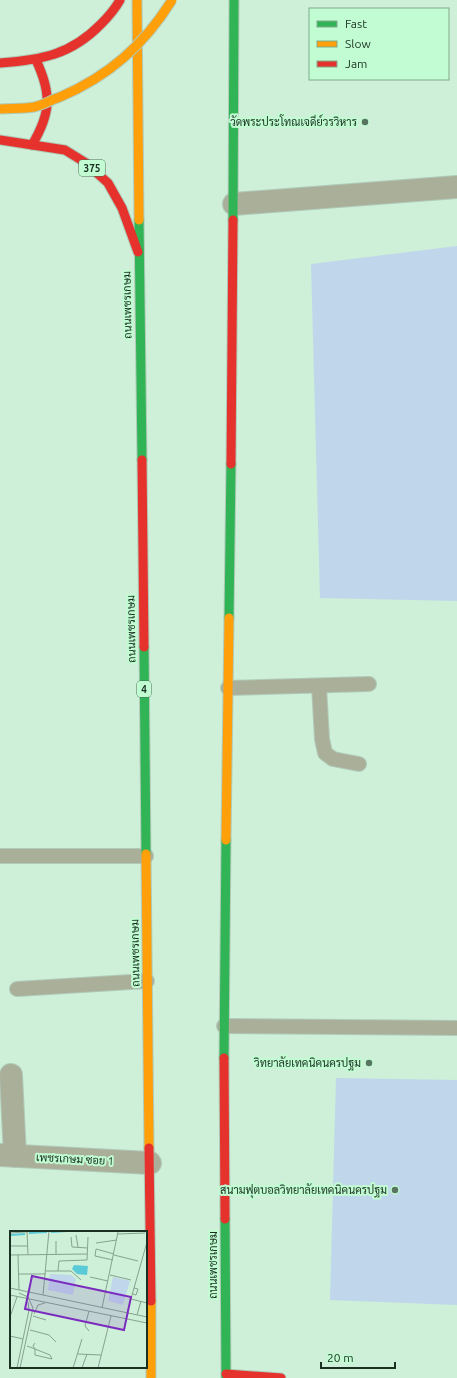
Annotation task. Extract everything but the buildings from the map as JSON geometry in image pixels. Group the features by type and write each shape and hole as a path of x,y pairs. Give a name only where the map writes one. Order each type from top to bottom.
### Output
{"main road":[{"path":"0,63 36,60 68,51 94,33 120,0"},
{"name":"ถนนเพชรเกษม","path":"137,0 138,253 150,1162 151,1378"},
{"path":"0,109 35,107 69,94 111,69 140,44 163,16 172,0"},
{"name":"ถนนเพชรเกษม","path":"226,1376 224,1026 234,204 234,0"},
{"path":"32,144 43,125 46,108 46,85 42,71 36,60"},
{"name":"375","path":"0,140 65,150 86,163 108,183 122,208 138,253"},
{"path":"226,1376 281,1378"}],"street":[{"path":"234,204 457,187"},
{"path":"7,1156 11,1075"},
{"name":"เพชรเกษม ซอย 1","path":"7,1156 150,1162"}],"lane":[{"path":"228,688 369,684"},
{"path":"319,686 322,739 325,752 333,759 359,764"},
{"path":"0,856 146,856"},
{"path":"17,989 147,981"},
{"path":"224,1026 457,1028"}],"shaded area":[{"path":"457,246 457,601 320,598 311,264"},
{"name":"สนามฟุตบอลวิทยาลัยเทคนิคนครปฐม","path":"336,1078 457,1080 457,1305 330,1300"}],"traffic: fast":[{"path":"233,220 234,0"},
{"path":"139,220 142,460"},
{"path":"229,618 231,464"},
{"path":"144,647 146,854"},
{"path":"224,1058 226,840"},
{"path":"225,1219 226,1378"}],"traffic: slow":[{"path":"137,0 139,220"},
{"path":"0,109 37,106 78,89 110,69 124,58 150,31 172,0"},
{"path":"226,840 229,618"},
{"path":"146,854 149,1148"},
{"path":"151,1301 151,1378"}],"traffic: jam":[{"path":"0,63 42,58 67,49 78,43 101,24 109,16 120,0"},
{"path":"32,145 43,123 47,103 45,83 36,60"},
{"path":"0,140 65,150 86,163 108,183 122,208 138,252"},
{"path":"231,464 233,220"},
{"path":"142,460 144,647"},
{"path":"224,1058 225,1219"},
{"path":"149,1148 151,1301"},
{"path":"226,1374 281,1378"}],"place":[{"name":"วัดพระประโทณเจดีย์วรวิหาร","path":"365,122"},
{"name":"วิทยาลัยเทคนิคนครปฐม","path":"369,1063"},
{"name":"สนามฟุตบอลวิทยาลัยเทคนิคนครปฐม","path":"395,1190"}]}
